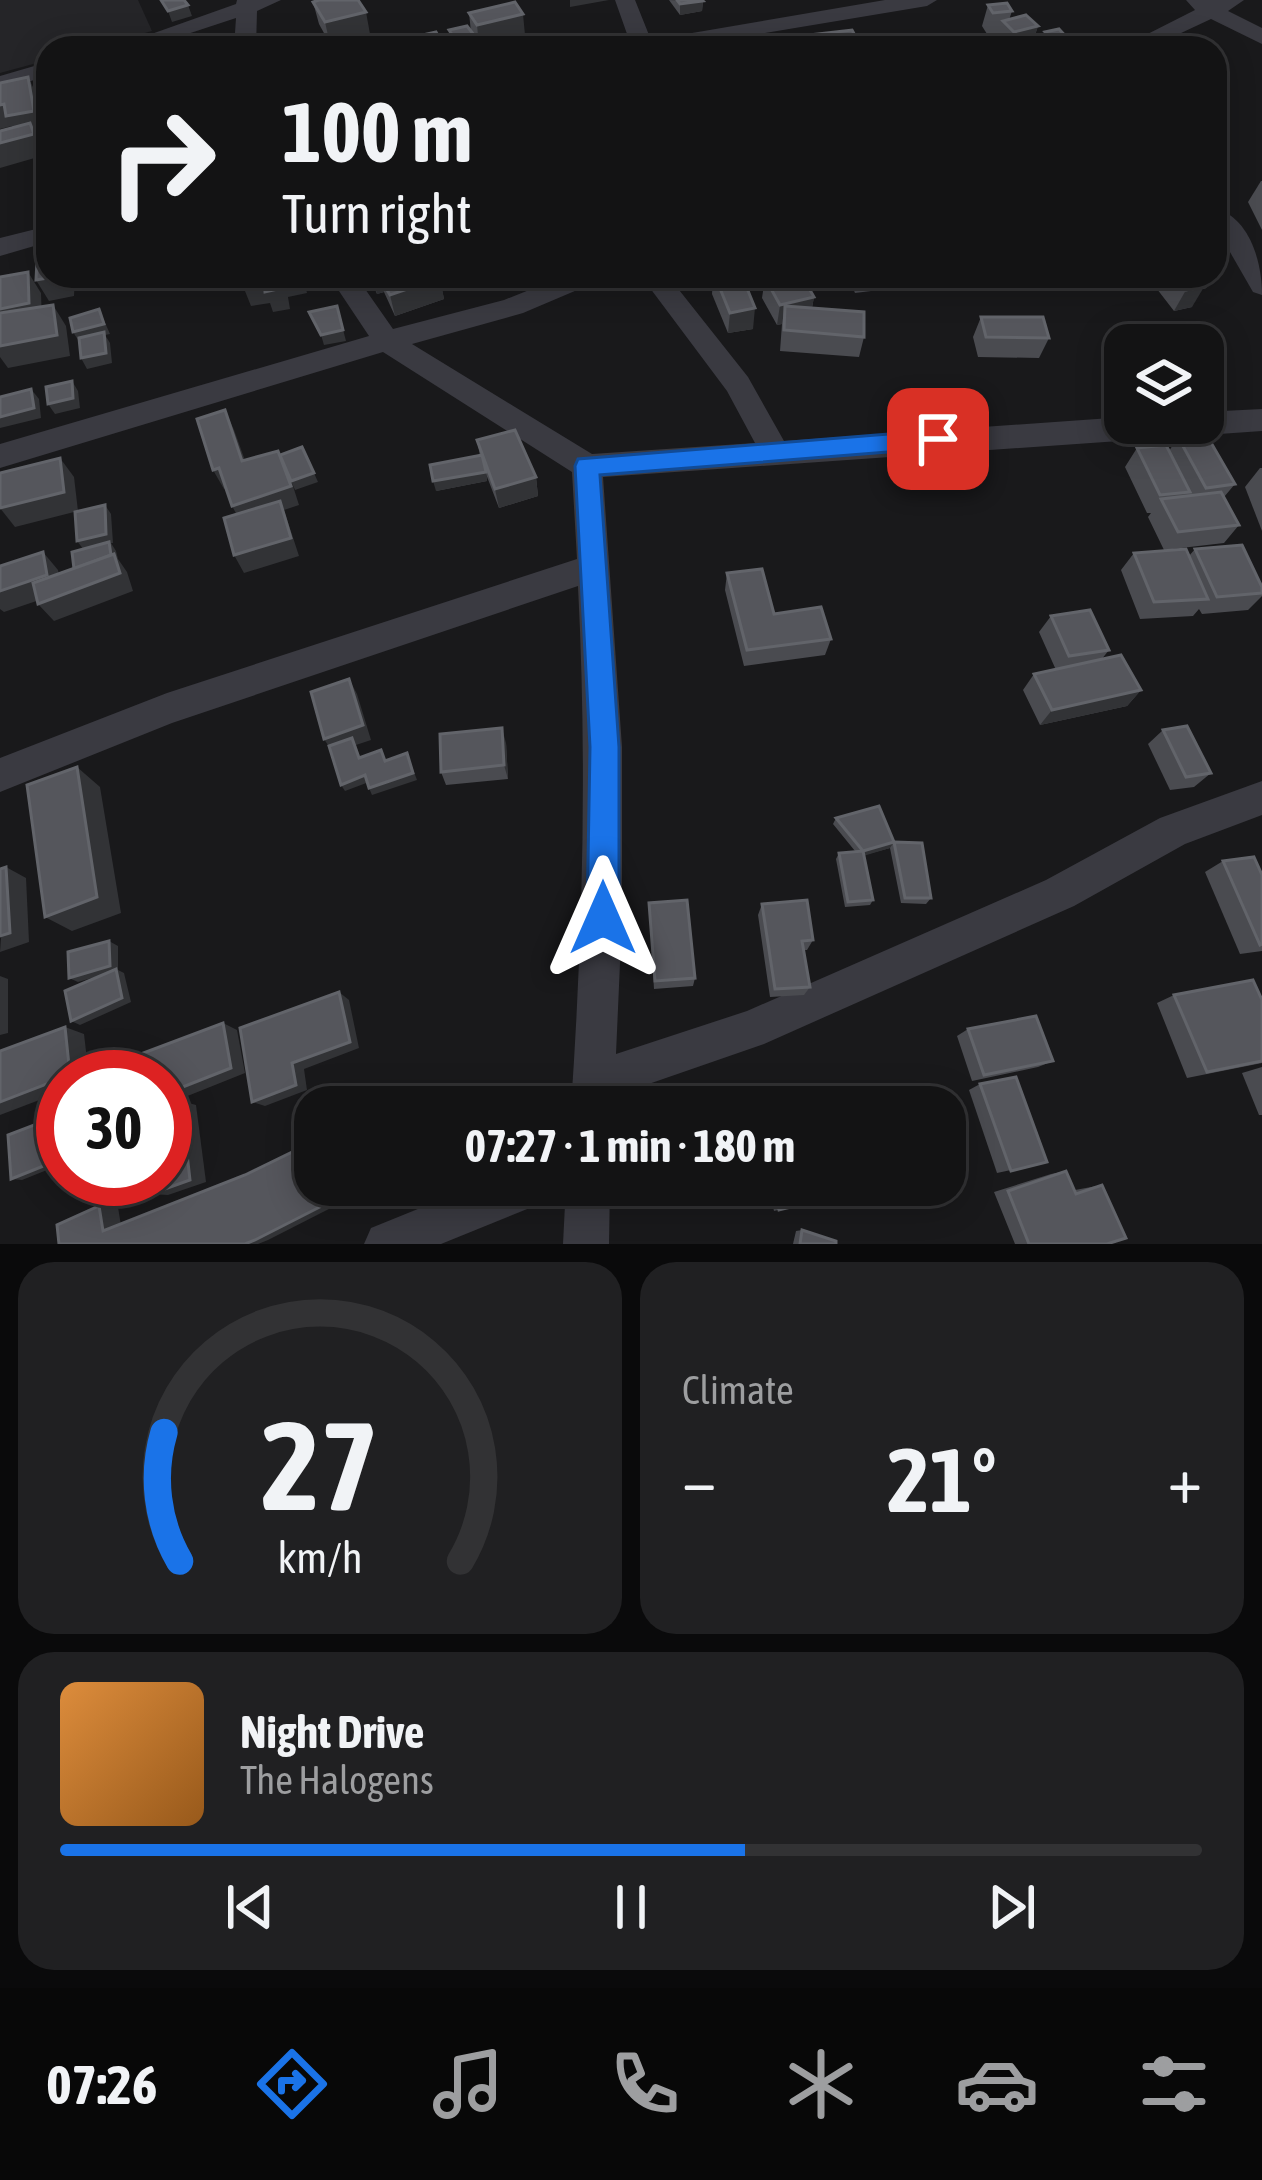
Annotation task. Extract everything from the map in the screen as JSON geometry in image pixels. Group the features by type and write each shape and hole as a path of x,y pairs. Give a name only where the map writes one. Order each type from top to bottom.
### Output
{"street":[{"path":"625,0 639,36"},
{"path":"699,36 927,0"},
{"path":"1150,36 1199,4 1234,0"},
{"path":"157,36 255,2"},
{"path":"248,36 255,2"},
{"path":"1199,4 1262,38"},
{"path":"0,82 36,72"},
{"path":"1227,225 1262,286"},
{"path":"0,247 36,237"},
{"path":"350,288 387,341 587,466 1104,430"},
{"path":"0,456 387,341 477,320 563,288"},
{"path":"663,288 737,384 776,452"},
{"path":"1224,422 1262,420"},
{"path":"587,466 604,747 603,918 594,1086"},
{"path":"0,776 166,709 594,567"},
{"path":"615,1086 1060,893 1173,831 1262,798"},
{"path":"386,1244 479,1206"},
{"path":"586,1244 587,1206"}],"shaded area":[{"path":"0,0 138,0 152,31 134,36 36,36 36,63 0,73"}],"building":[{"path":"161,0 184,0 188,5 168,11"},
{"path":"358,0 366,12 325,22 313,2"},
{"path":"515,2 523,14 477,25 469,13"},
{"path":"1007,3 1012,11 993,13 988,5"},
{"path":"1026,15 1038,26 1014,32 1003,21"},
{"path":"467,26 475,36 453,36 449,30"},
{"path":"1059,29 1066,36 1049,36 1045,32"},
{"path":"852,30 855,36 810,36"},
{"path":"28,77 34,111 6,116 4,104 0,105 0,83"},
{"path":"30,123 34,134 0,143 0,131"},
{"path":"28,272 29,303 0,309 0,277"},
{"path":"720,288 747,288 755,308 730,313"},
{"path":"771,288 809,288 814,297 780,305"},
{"path":"53,305 57,335 0,346 0,313"},
{"path":"337,306 343,330 321,335 309,312"},
{"path":"785,306 864,312 864,337 784,330"},
{"path":"99,309 104,324 73,332 70,318"},
{"path":"981,317 1043,317 1049,338 986,337"},
{"path":"104,332 106,353 81,358 79,338"},
{"path":"72,381 73,398 48,404 46,387"},
{"path":"31,389 34,408 0,417 0,397"},
{"path":"225,410 242,461 278,451 291,486 232,506 219,468 213,470 197,419"},
{"path":"515,430 536,477 495,489 477,440"},
{"path":"1182,444 1212,444 1235,484 1206,488"},
{"path":"1166,445 1190,492 1160,495 1137,448"},
{"path":"302,447 314,473 291,481 280,455"},
{"path":"482,455 486,472 433,481 430,465"},
{"path":"60,458 64,492 0,508 0,473"},
{"path":"1221,492 1239,525 1178,532 1161,499"},
{"path":"280,501 291,538 234,555 224,518"},
{"path":"105,505 106,534 77,541 75,512"},
{"path":"109,542 111,555 74,569 72,552"},
{"path":"1242,545 1262,593 1217,597 1195,549"},
{"path":"1186,549 1208,599 1154,602 1134,553"},
{"path":"43,552 47,575 0,591 0,566"},
{"path":"114,554 120,573 38,604 33,583"},
{"path":"762,569 774,614 821,607 831,639 747,650 727,573"},
{"path":"1090,610 1109,650 1069,656 1051,616"},
{"path":"1121,655 1141,690 1052,710 1034,674"},
{"path":"349,679 363,725 324,739 311,692"},
{"path":"1187,726 1211,773 1186,777 1163,730"},
{"path":"502,728 504,765 441,772 440,734"},
{"path":"352,738 359,758 381,750 385,761 407,753 413,773 369,788 365,775 341,785 329,746"},
{"path":"77,767 97,897 45,917 27,785"},
{"path":"879,806 894,842 863,851 836,818"},
{"path":"894,842 922,843 931,898 905,898"},
{"path":"863,851 873,900 848,902 839,853"},
{"path":"1254,857 1262,875 1260,945 1223,861"},
{"path":"6,867 10,933 0,936 0,869"},
{"path":"687,900 695,978 655,981 649,903"},
{"path":"807,900 813,940 802,941 810,987 775,989 762,904"},
{"path":"109,941 110,966 69,978 68,952"},
{"path":"116,969 122,998 71,1021 65,991"},
{"path":"1253,980 1262,1000 1262,1061 1207,1072 1174,995"},
{"path":"339,992 350,1042 292,1063 296,1085 252,1102 240,1028"},
{"path":"1036,1016 1053,1061 984,1075 968,1029"},
{"path":"223,1023 231,1068 192,1083 192,1050 151,1050"},
{"path":"65,1027 67,1050 36,1050 36,1088 0,1102 0,1051"},
{"path":"1016,1077 1047,1162 1011,1171 980,1084"},
{"path":"36,1124 36,1169 11,1179 8,1135"},
{"path":"294,1151 294,1206 322,1206 245,1244 59,1244 57,1225 99,1206 103,1231 166,1206 192,1206 192,1196"},
{"path":"1066,1171 1076,1194 1102,1185 1126,1238 1107,1244 1029,1244 1008,1191"},
{"path":"802,1230 836,1241 836,1244 800,1244"}],"route":[{"path":"603,918 604,747 587,466 938,439"}]}
